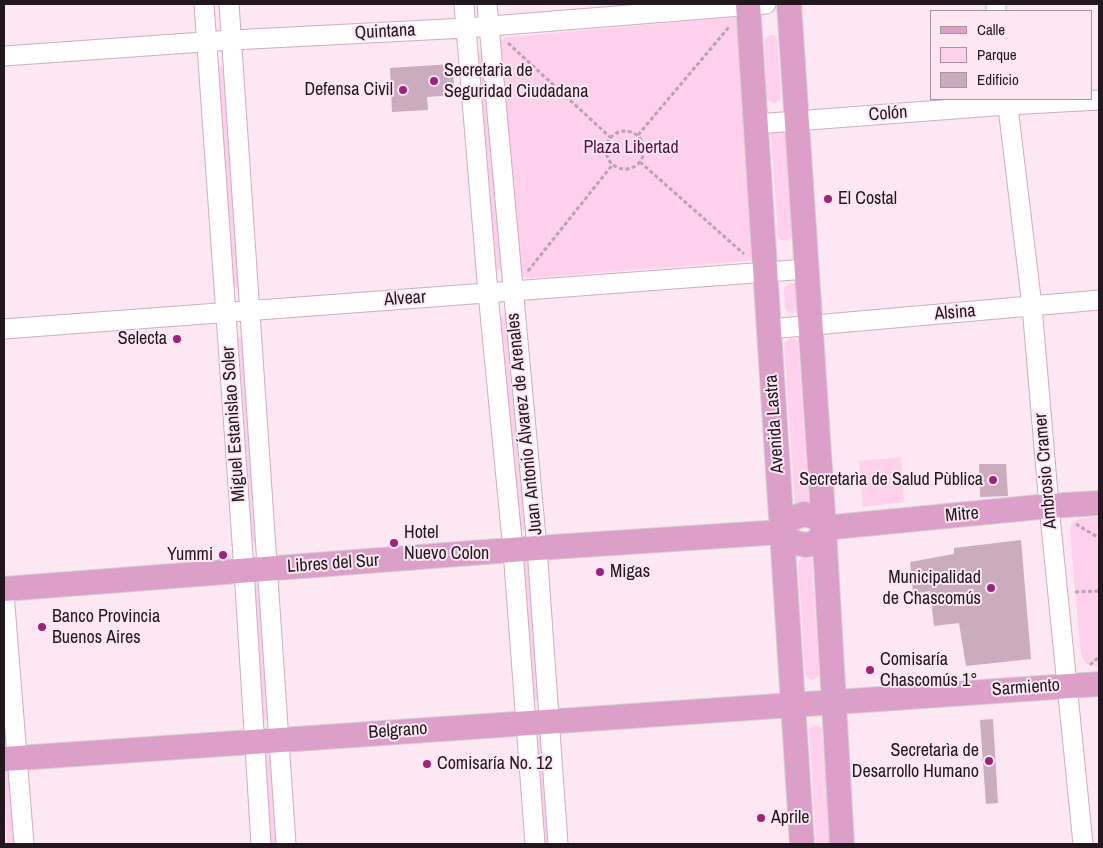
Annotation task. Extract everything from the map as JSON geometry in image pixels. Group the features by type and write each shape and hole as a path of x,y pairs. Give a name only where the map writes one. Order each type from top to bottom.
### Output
{"main road":[{"name":"Avenida Lastra","path":"754,4 756,124 802,844"},
{"path":"788,4 824,528 842,844"},
{"name":"Mitre","path":"824,528 1049,506 1099,503"},
{"path":"782,532 788,520 804,514 818,518 824,528"},
{"name":"Libres del Sur","path":"4,589 537,548 782,532"},
{"name":"Sarmiento","path":"793,704 1099,684"},
{"name":"Belgrano","path":"10,759 793,704"}],"street":[{"name":"Miguel Estanislao Soler","path":"204,4 244,570 261,844"},
{"name":"Miguel Estanislao Soler","path":"229,4 286,844"},
{"name":"Juan Antonio Álvarez de Arenales","path":"464,4 488,293 513,550 535,844"},
{"name":"Juan Antonio Álvarez de Arenales","path":"487,4 537,548 558,844"},
{"name":"Quintana","path":"4,56 232,40 466,28 754,4"},
{"name":"Colón","path":"756,124 1007,102 1099,100"},
{"name":"Ambrosio Cramer","path":"1007,102 1032,306 1049,506 1083,844"},
{"name":"Alvear","path":"4,329 806,269"},
{"name":"Alsina","path":"769,329 1099,300"},
{"path":"4,593 10,759 24,844"}],"path":[{"path":"638,135 754,4"},
{"path":"489,25 611,138"},
{"path":"627,131 638,135 642,140 644,151 640,162 630,168 618,168 613,164 609,160 606,149 611,138 615,134 627,131"},
{"path":"640,162 765,272"},
{"path":"512,291 613,164"},
{"path":"1058,592 1099,591"}],"green space":[{"name":"Plaza Libertad","path":"740,18 755,258 747,261 532,278 525,277 519,273 498,49 500,42 504,38 510,37"},
{"path":"770,35 775,35 777,38 781,97 775,103 770,102 767,98 764,40"},
{"path":"483,54 504,268 499,270 495,269 476,55"},
{"path":"221,66 226,69 239,287 237,288 233,286 217,67"},
{"path":"774,131 785,133 792,235 786,241 781,240 778,236 771,135"},
{"path":"789,283 795,284 798,287 798,310 793,313 785,308 784,289"},
{"path":"504,314 508,318 526,530 524,531 520,529 499,319"},
{"path":"239,337 243,337 257,541 254,542 250,540 236,341"},
{"path":"790,338 798,341 809,504 795,505 784,343"},
{"path":"901,457 904,502 863,507 859,461"},
{"path":"1099,517 1099,666 1095,667 1086,663 1081,655 1070,531 1072,523 1080,518"},
{"path":"804,556 812,559 819,674 813,680 805,675 798,562"},
{"path":"529,563 540,698 536,700 533,700 523,564"},
{"path":"257,584 261,588 269,718 264,721 262,720 253,586"},
{"path":"814,725 822,728 830,844 816,844 809,730"},
{"path":"541,737 551,844 541,844 535,738"},
{"path":"268,755 273,759 278,844 268,844 264,756"},
{"path":"10,772 18,844 7,844 4,773"}],"building":[{"path":"452,64 455,95 427,97 428,110 392,112 390,68"},
{"name":"Secretarìa de Salud Pùblica","path":"979,464 1006,464 1008,496 980,497"},
{"name":"Municipalidad de Chascomús","path":"1021,540 1031,659 966,666 959,623 934,626 930,591 913,594 910,562 954,554 954,548"},
{"name":"Secretarìa de Desarrollo Humano","path":"993,719 998,803 986,804 980,720"}],"place":[{"name":"Secretarìa de Seguridad Ciudadana","path":"434,81"},
{"name":"Defensa Civil","path":"403,90"},
{"name":"El Costal","path":"828,199"},
{"name":"Selecta","path":"177,339"},
{"name":"Secretarìa de Salud Pùblica","path":"993,480"},
{"name":"Hotel Nuevo Colon","path":"394,543"},
{"name":"Yummi","path":"223,555"},
{"name":"Migas","path":"600,572"},
{"name":"Municipalidad de Chascomús","path":"991,588"},
{"name":"Banco Provincia Buenos Aires","path":"42,627"},
{"name":"Comisaría Chascomús 1°","path":"870,670"},
{"name":"Secretarìa de Desarrollo Humano","path":"989,761"},
{"name":"Comisaría No. 12","path":"427,764"},
{"name":"Aprile","path":"761,818"}]}
